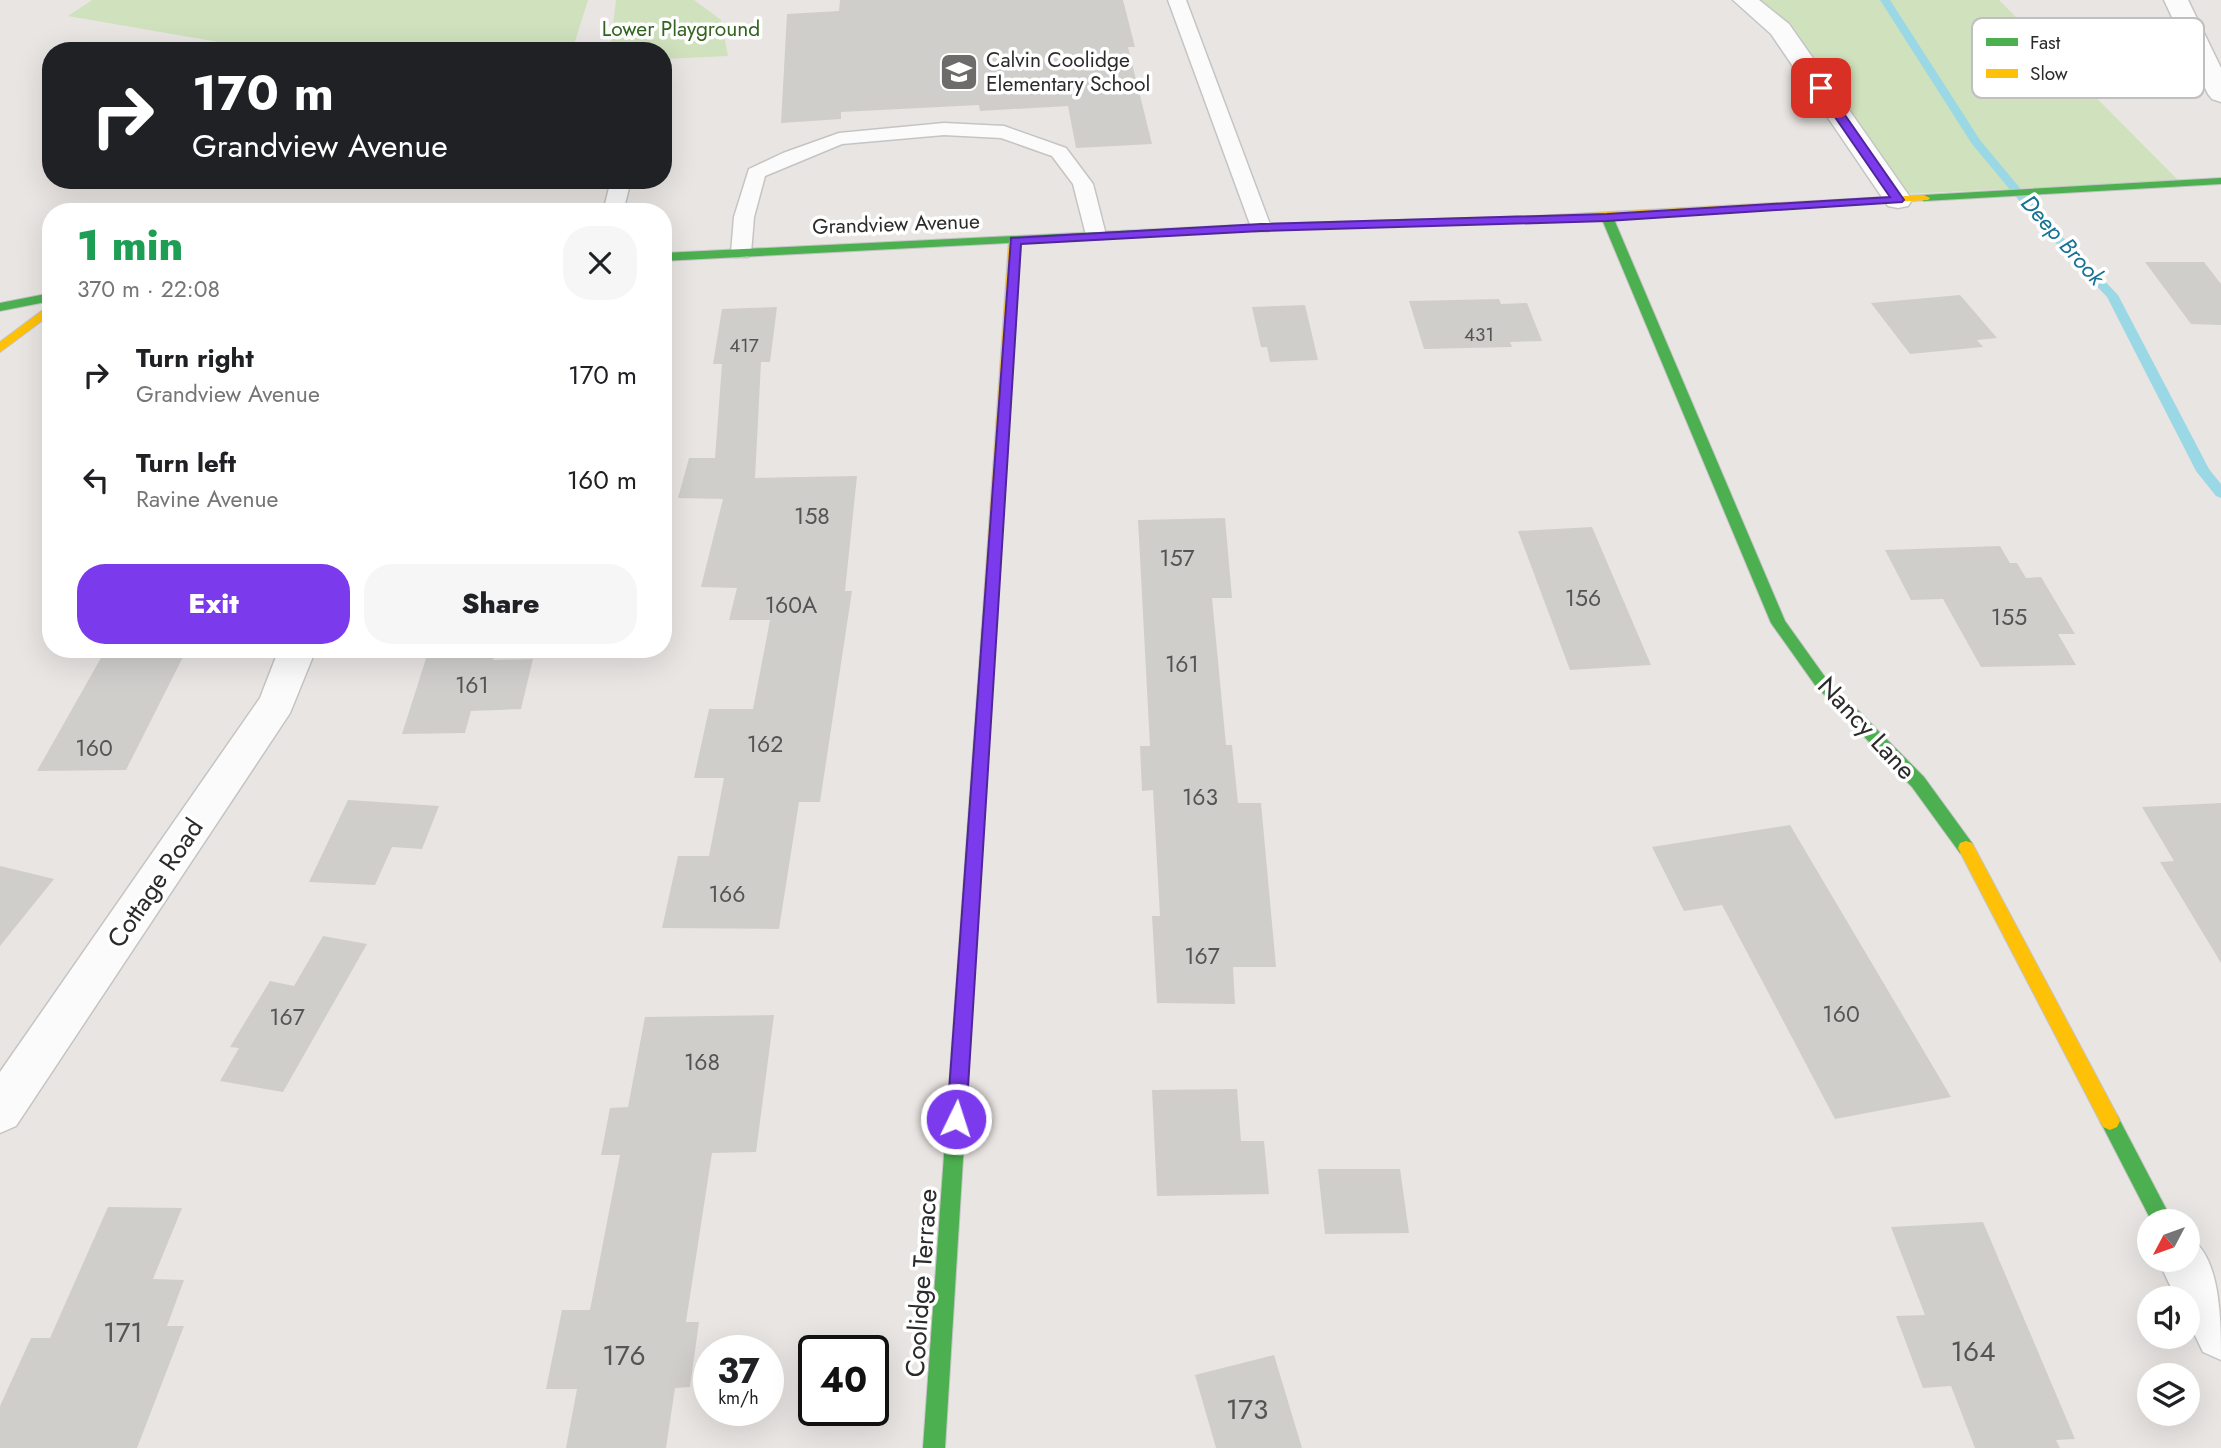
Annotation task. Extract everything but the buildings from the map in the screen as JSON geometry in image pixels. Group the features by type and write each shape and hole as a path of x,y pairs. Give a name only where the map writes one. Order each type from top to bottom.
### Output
{"street":[{"path":"1745,0 1780,29 1898,200"},
{"path":"2176,0 2185,18"},
{"path":"2204,58 2221,93"},
{"name":"Grandview Avenue","path":"672,257 1261,227 1607,217 2221,181"},
{"name":"Nancy Lane","path":"1607,217 1778,623 1820,681 1918,782 1967,849 2155,1209"},
{"name":"Coolidge Terrace","path":"934,1448 1015,241"},
{"path":"0,307 42,299"},
{"path":"0,348 42,315"},
{"name":"Cottage Road","path":"0,1111 276,704 294,658"},
{"path":"2189,1272 2221,1334"}],"lane":[{"path":"1177,0 1261,227"},
{"path":"741,253 744,217 756,173 839,139 944,128 1004,132 1059,152 1083,184 1096,235"}],"green space":[{"path":"92,0 588,0 575,42 219,42 68,16"},
{"name":"Lower Playground","path":"616,0 694,0 721,20 728,56 672,59 672,42 611,42"},
{"path":"1747,0 1999,0 2017,18 1972,18 1972,98 2096,98 2179,181 1904,194"}],"waterway":[{"name":"Deep Brook","path":"1885,0 1976,142 2045,225 2112,295 2203,471 2221,493"}],"traffic: fast":[{"path":"1924,198 2221,181"},
{"path":"1607,217 1778,623 1820,681 1918,782 1966,848"},
{"path":"672,257 1261,227 1536,219"},
{"path":"0,307 42,299"},
{"path":"934,1448 990,612"},
{"path":"2110,1121 2156,1209"}],"traffic: slow":[{"path":"1536,219 1924,198"},
{"path":"990,612 1015,241"},
{"path":"0,348 42,315"},
{"path":"1966,848 2110,1121"}],"place":[{"name":"Calvin Coolidge Elementary School","path":"959,72"}],"route":[{"path":"956,1119 1015,241 1261,227 1607,217 1898,200 1821,88"}]}
